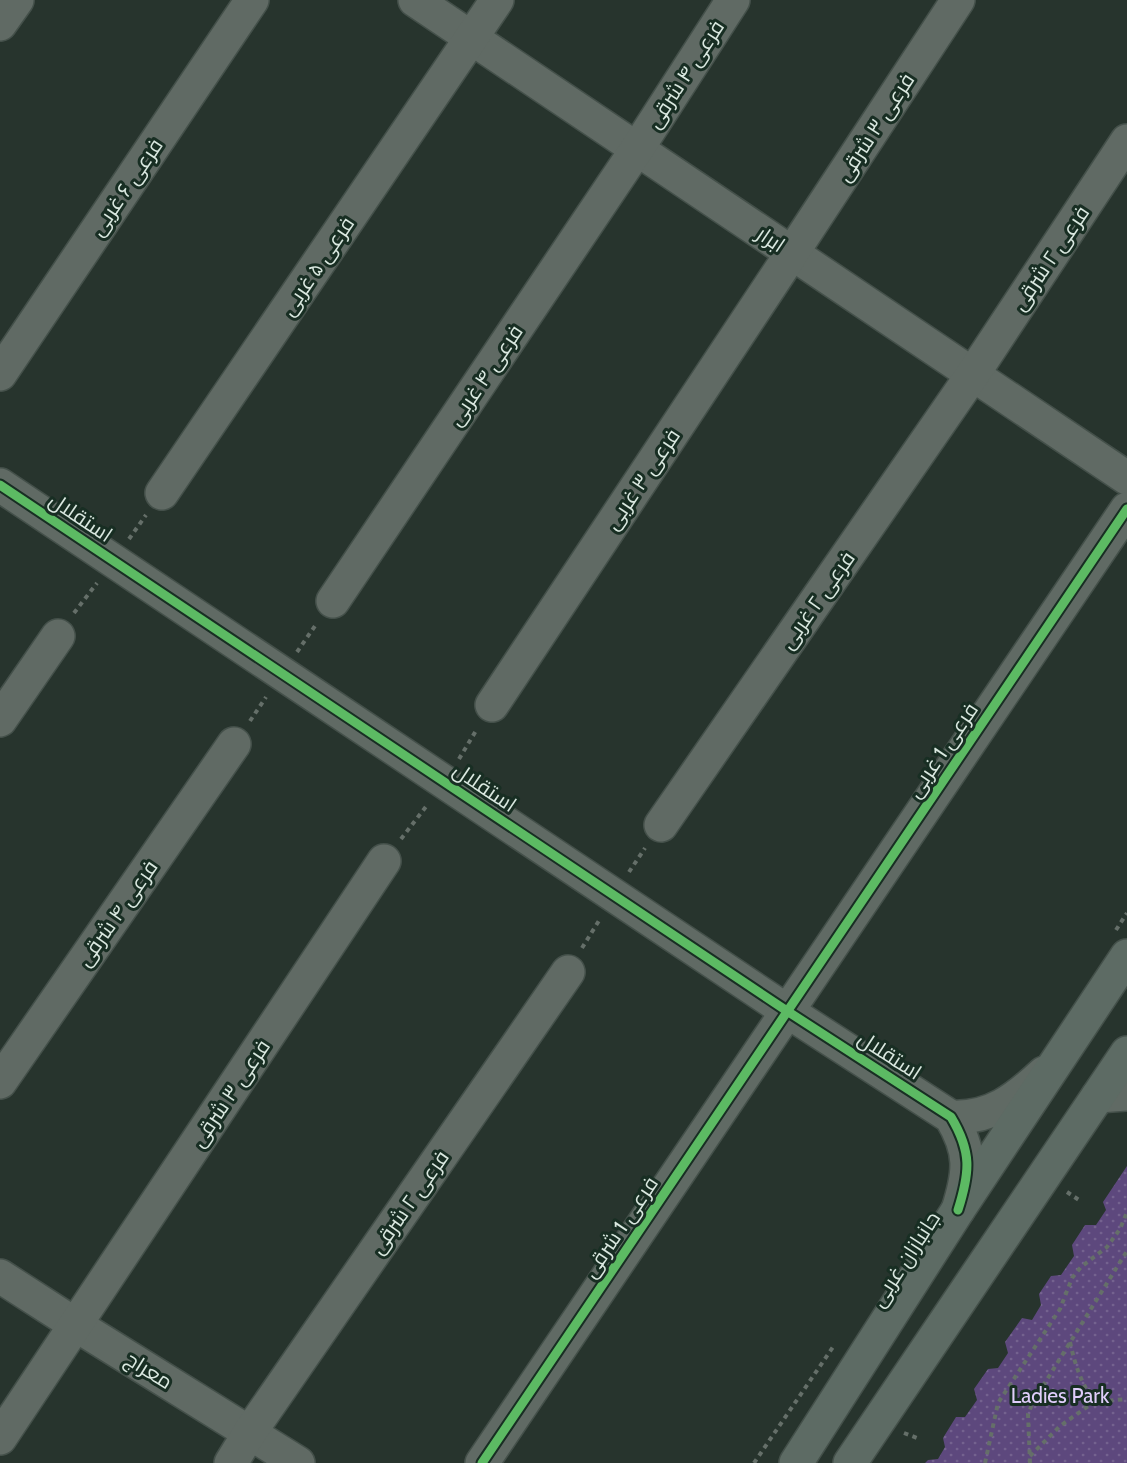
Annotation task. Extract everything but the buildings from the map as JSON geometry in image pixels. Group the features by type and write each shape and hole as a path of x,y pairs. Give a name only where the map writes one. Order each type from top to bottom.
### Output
{"main road":[{"name":"جانبازان غربی","path":"796,1463 958,1210 1127,956"},
{"path":"850,1463 1112,1095 1127,1053"}],"street":[{"path":"0,24 17,0"},
{"name":"فرعی ۶ غربی","path":"0,374 252,0"},
{"name":"ابرار","path":"415,0 1127,478"},
{"name":"فرعی ۵ غربی","path":"162,493 497,0"},
{"name":"فرعی ۴ شرقی","path":"637,149 733,0"},
{"name":"فرعی ۳ شرقی","path":"792,253 958,0"},
{"name":"فرعی ۲ شرقی","path":"973,374 1127,141"},
{"name":"فرعی ۴ غربی","path":"333,601 637,149"},
{"name":"فرعی ۳ غربی","path":"492,705 792,253"},
{"name":"فرعی ۲ غربی","path":"661,825 973,374"},
{"name":"استقلال","path":"0,485 787,1011 951,1117"},
{"name":"فرعی 1 غربی","path":"787,1011 1127,509"},
{"path":"0,720 58,636"},
{"name":"فرعی ۴ شرقی","path":"0,1082 234,744"},
{"name":"فرعی ۳ شرقی","path":"76,1325 384,861"},
{"name":"فرعی ۲ شرقی","path":"250,1432 568,972"},
{"name":"فرعی 1 شرقی","path":"482,1463 787,1011"},
{"path":"951,1117 969,1118 1008,1104 1058,1060"},
{"path":"951,1117 960,1132 967,1160 968,1180 958,1210"},
{"name":"معراج","path":"0,1276 298,1463"},
{"path":"0,1438 76,1325"},
{"path":"231,1463 250,1432"}],"path":[{"path":"58,636 162,493"},
{"path":"234,744 333,601"},
{"path":"384,861 445,782 492,705"},
{"path":"568,972 614,895 661,825"},
{"path":"985,1463 998,1403 1060,1309 1072,1278 1081,1267 1107,1247 1120,1229 1127,1212"},
{"path":"1030,1463 1028,1414 1033,1402 1127,1251"},
{"path":"1070,1342 1076,1368 1094,1402"},
{"path":"1030,1457 1060,1426 1094,1402 1127,1399"}],"green space":[{"name":"Ladies Park","path":"1127,1166 1127,1463 925,1463 928,1460 938,1459 945,1447 943,1438 956,1417 965,1417 977,1400 974,1389 988,1369 998,1368 1008,1353 1005,1342 1022,1318 1032,1320 1041,1305 1039,1294 1051,1276 1061,1275 1074,1256 1072,1245 1085,1225 1096,1225 1106,1210 1103,1202"}],"cycle path":[{"path":"0,485 787,1011 951,1117 963,1141 967,1162 965,1184 958,1210"},
{"path":"482,1463 1127,509"}]}
